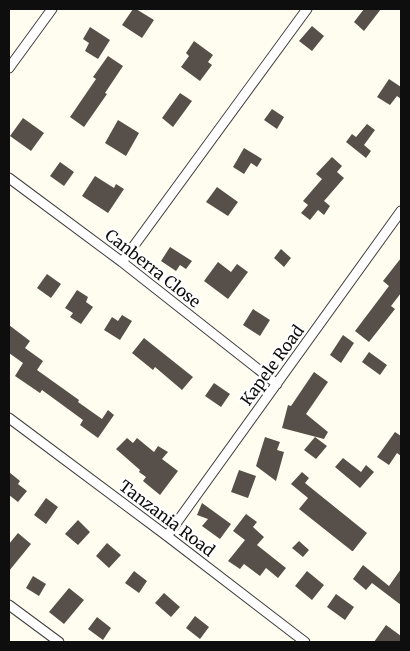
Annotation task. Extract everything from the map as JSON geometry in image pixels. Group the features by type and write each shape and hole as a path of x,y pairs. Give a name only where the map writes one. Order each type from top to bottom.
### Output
{"street":[{"path":"9,68 52,9"},
{"path":"122,262 308,9"},
{"name":"Canberra Close","path":"9,178 122,262 277,384"},
{"name":"Kapele Road","path":"167,536 401,211"},
{"name":"Tanzania Road","path":"9,418 305,642"},
{"path":"9,604 59,642"}],"building":[{"path":"133,9 154,20 142,38 122,25"},
{"path":"364,9 381,9 364,31 354,22"},
{"path":"312,26 324,36 312,51 299,41"},
{"path":"90,27 110,40 98,59 85,51 89,43 83,39"},
{"path":"194,41 213,55 208,62 212,65 200,81 181,67 189,56 186,53"},
{"path":"108,56 123,66 105,93 107,94 84,127 70,117 96,79 93,77"},
{"path":"389,79 401,87 401,99 397,96 390,105 377,97"},
{"path":"180,93 192,101 173,127 162,118"},
{"path":"272,109 284,117 277,129 264,120"},
{"path":"23,118 44,133 31,151 10,136"},
{"path":"118,120 139,133 126,156 105,143"},
{"path":"367,124 375,130 364,145 371,151 366,158 346,142 352,134 356,137"},
{"path":"244,148 262,159 257,167 251,163 244,174 233,167"},
{"path":"332,157 342,166 337,172 344,178 324,201 330,206 324,215 318,210 310,220 301,213 308,205 303,201 322,179 316,174"},
{"path":"60,162 74,172 64,186 50,176"},
{"path":"95,176 114,188 116,184 124,189 108,213 82,196"},
{"path":"217,187 238,202 228,216 206,202"},
{"path":"170,247 192,261 186,269 180,265 176,271 161,261"},
{"path":"281,249 291,258 284,267 274,258"},
{"path":"401,258 401,293 391,306 395,309 369,342 355,331 389,286 383,281"},
{"path":"218,262 231,272 237,264 248,272 228,299 204,281"},
{"path":"47,274 61,284 51,298 37,288"},
{"path":"77,290 88,297 86,302 93,307 81,324 70,317 73,313 65,308"},
{"path":"253,309 270,320 260,336 243,325"},
{"path":"122,315 132,321 120,340 104,330 112,317 118,321"},
{"path":"9,325 30,341 25,348 43,361 37,370 102,419 108,410 114,415 98,438 80,425 83,420 42,390 40,393 15,376 23,363 9,353"},
{"path":"343,335 354,343 341,363 330,355"},
{"path":"144,338 193,377 182,390 155,367 153,370 132,353"},
{"path":"369,352 387,365 380,375 362,362"},
{"path":"314,372 328,382 306,414 328,432 324,439 282,428 288,405 291,406"},
{"path":"214,383 230,394 221,407 205,396"},
{"path":"395,432 401,436 401,456 397,453 389,465 377,457"},
{"path":"265,437 280,442 277,450 284,452 276,481 256,466"},
{"path":"315,437 327,446 316,459 304,450"},
{"path":"127,438 133,443 137,438 154,452 158,446 168,452 162,459 178,471 160,495 143,481 146,477 139,472 140,470 116,449"},
{"path":"343,458 361,472 366,465 374,472 360,488 335,467"},
{"path":"239,470 256,476 248,498 231,492"},
{"path":"9,472 20,481 18,484 27,491 18,502 9,495"},
{"path":"302,472 309,478 305,483 367,533 353,551 299,509 308,498 291,484"},
{"path":"46,498 58,507 46,524 34,515"},
{"path":"202,503 231,524 220,539 202,526 208,519 197,515"},
{"path":"246,514 257,522 253,527 264,537 257,545 286,568 278,578 266,568 260,576 244,564 240,569 228,561 245,540 233,531"},
{"path":"78,520 90,532 78,545 65,534"},
{"path":"18,533 31,544 9,571 9,544"},
{"path":"299,541 309,550 303,557 292,548"},
{"path":"107,543 121,555 109,568 96,556"},
{"path":"363,565 389,586 401,569 401,605 372,583 366,590 353,579"},
{"path":"134,571 147,581 139,593 125,583"},
{"path":"307,571 324,585 312,600 295,586"},
{"path":"33,576 46,584 39,596 26,588"},
{"path":"69,588 84,600 64,624 49,612"},
{"path":"164,593 180,607 171,617 155,603"},
{"path":"336,594 354,607 345,620 327,607"},
{"path":"195,616 209,627 200,639 186,628"},
{"path":"97,617 111,628 103,640 88,629"},
{"path":"386,625 401,636 401,642 374,642"}]}
